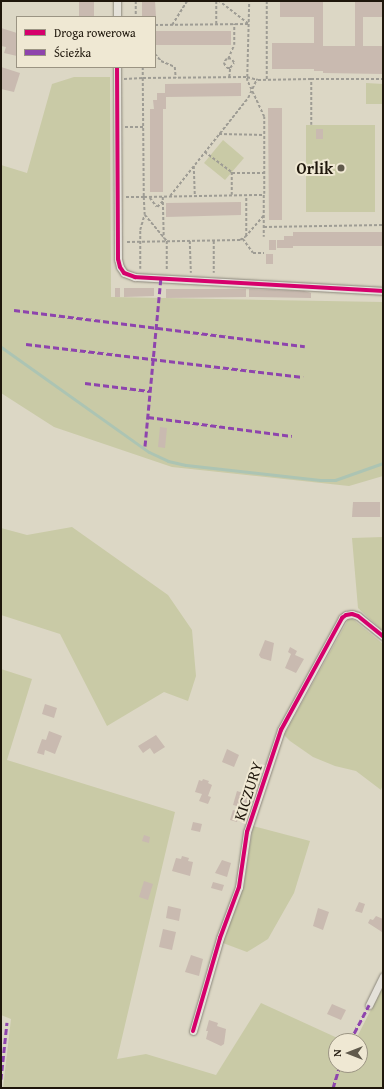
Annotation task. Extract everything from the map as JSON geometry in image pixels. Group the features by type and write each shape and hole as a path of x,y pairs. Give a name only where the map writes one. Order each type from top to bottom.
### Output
{"street":[{"path":"117,1 117,16"},
{"path":"117,68 118,242 120,267 124,273 140,277 167,279 383,291"},
{"name":"KICZURY","path":"193,1031 220,938 239,887 247,832 281,730 331,639 346,615 352,614 358,616 383,636"},
{"path":"369,1005 383,976"}],"path":[{"path":"136,1 136,16"},
{"path":"172,25 187,1"},
{"path":"216,24 218,1"},
{"path":"218,1 248,24"},
{"path":"249,1 247,77 252,92 264,117 264,237"},
{"path":"267,1 267,80"},
{"path":"230,68 227,68 224,63 228,59 234,45 234,24"},
{"path":"156,25 248,24"},
{"path":"156,55 161,61 175,67 176,78"},
{"path":"228,59 231,59 234,63 230,68 229,77"},
{"path":"140,277 140,226 145,215 143,68"},
{"path":"117,79 229,77 247,77 257,80 383,79"},
{"path":"310,79 311,124"},
{"path":"170,197 252,92 257,80"},
{"path":"118,126 144,126"},
{"path":"219,134 264,135"},
{"path":"205,152 232,173 264,173"},
{"path":"194,166 195,196"},
{"path":"232,173 232,196"},
{"path":"246,195 246,236"},
{"path":"118,197 264,195"},
{"path":"149,197 157,207 163,201"},
{"path":"163,197 164,238"},
{"path":"145,215 167,241 167,279"},
{"path":"118,242 214,241 243,239 264,215"},
{"path":"264,227 383,226"},
{"path":"243,239 253,253 264,253"},
{"path":"190,241 192,280"},
{"path":"214,241 215,281"}],"green space":[{"path":"74,77 110,77 111,297 383,302 383,476 349,486 172,467 54,427 1,393 1,165 27,173 52,84"},
{"path":"366,83 383,84 383,104 366,104"},
{"name":"Orlik","path":"306,125 375,125 375,212 306,212"},
{"path":"223,140 244,158 225,180 204,163"},
{"path":"72,527 168,595 192,630 196,676 188,701 164,692 107,726 60,634 1,615 1,528 27,535"},
{"path":"383,537 383,631 358,608 352,538"},
{"path":"349,618 354,620 383,644 383,784 381,790 356,771 335,766 313,757 284,735"},
{"path":"1,669 32,679 7,760 175,812 117,1059 146,1054 216,1075 261,1003 328,1034 328,1073 368,1073 368,1033 359,1033 381,990 383,990 383,1088 3,1088 11,1019 1,1015"},
{"path":"253,826 310,841 294,893 268,939 247,952 223,943 244,886"}],"building":[{"path":"79,1 94,1 94,16 79,16"},
{"path":"142,1 155,1 156,16 142,16"},
{"path":"280,1 323,1 323,46 355,46 355,1 383,1 383,17 363,17 363,46 383,46 383,74 323,73 323,71 314,71 314,69 272,69 272,43 314,43 314,17 280,17"},
{"path":"1,28 16,33 16,56 4,53 6,47 1,46"},
{"path":"156,31 231,31 231,45 156,45"},
{"path":"1,67 20,73 14,92 1,89"},
{"path":"241,83 241,96 166,97 166,109 163,109 163,192 150,192 150,109 154,109 153,100 157,100 157,93 165,93 165,84"},
{"path":"268,108 282,108 282,220 269,220"},
{"path":"316,129 323,129 323,139 316,139"},
{"path":"241,202 241,215 166,217 166,203"},
{"path":"293,232 383,232 383,246 293,246 293,248 277,248 277,240 284,240 284,236 293,236"},
{"path":"269,240 276,240 276,250 269,250"},
{"path":"266,254 273,254 273,264 266,264"},
{"path":"115,288 120,288 120,297 115,297"},
{"path":"124,288 154,288 154,296 124,297"},
{"path":"166,289 246,289 246,297 166,298"},
{"path":"249,289 304,291 311,293 311,298 249,297"},
{"path":"160,427 167,428 165,448 158,447"},
{"path":"353,502 380,502 380,517 352,517"},
{"path":"265,640 274,643 271,661 261,658 259,655"},
{"path":"290,647 297,651 295,655 304,659 296,673 285,668 291,654 288,652"},
{"path":"45,704 57,708 54,718 42,714"},
{"path":"49,731 62,736 55,754 45,750 44,755 37,753 42,739 46,740"},
{"path":"156,735 165,747 154,754 150,748 143,753 138,746"},
{"path":"227,749 239,755 234,767 222,762"},
{"path":"203,779 209,781 208,783 212,785 208,796 211,797 208,804 199,801 202,794 195,792 199,780 202,781"},
{"path":"237,791 249,795 245,808 233,805"},
{"path":"233,810 239,812 237,822 230,820"},
{"path":"193,822 202,824 200,832 191,830"},
{"path":"144,835 150,837 149,843 142,841"},
{"path":"182,856 189,858 188,861 193,862 190,876 172,871 176,858 181,859"},
{"path":"222,860 231,863 227,877 215,873"},
{"path":"144,881 153,884 148,900 139,897"},
{"path":"213,882 224,885 222,891 211,888"},
{"path":"359,902 365,904 362,913 355,911"},
{"path":"168,906 181,909 179,921 166,918"},
{"path":"318,908 329,912 323,930 313,926"},
{"path":"376,916 383,919 382,932 368,923 370,919 373,920"},
{"path":"163,929 176,932 172,950 159,947"},
{"path":"191,955 203,959 199,976 185,972"},
{"path":"332,1004 346,1010 341,1020 327,1014"},
{"path":"209,1020 218,1023 217,1026 226,1029 224,1044 221,1046 206,1039 208,1031 206,1031"}],"waterway":[{"path":"1,347 149,452 168,461 186,465 320,480 335,480 383,463"}],"marked path":[{"path":"145,446 161,278"},
{"path":"14,310 305,346"},
{"path":"26,344 303,377"},
{"path":"85,383 150,391"},
{"path":"148,417 292,436"},
{"path":"354,1033 369,1005"},
{"path":"1,1079 7,1022"},
{"path":"333,1088 338,1073"}],"cycle path":[{"path":"117,68 118,259 120,267 124,273 135,277 383,291"},
{"path":"193,1031 220,938 239,887 247,832 281,730 342,618 346,615 352,614 358,616 383,636"}],"place":[{"name":"Orlik","path":"341,168"}]}
